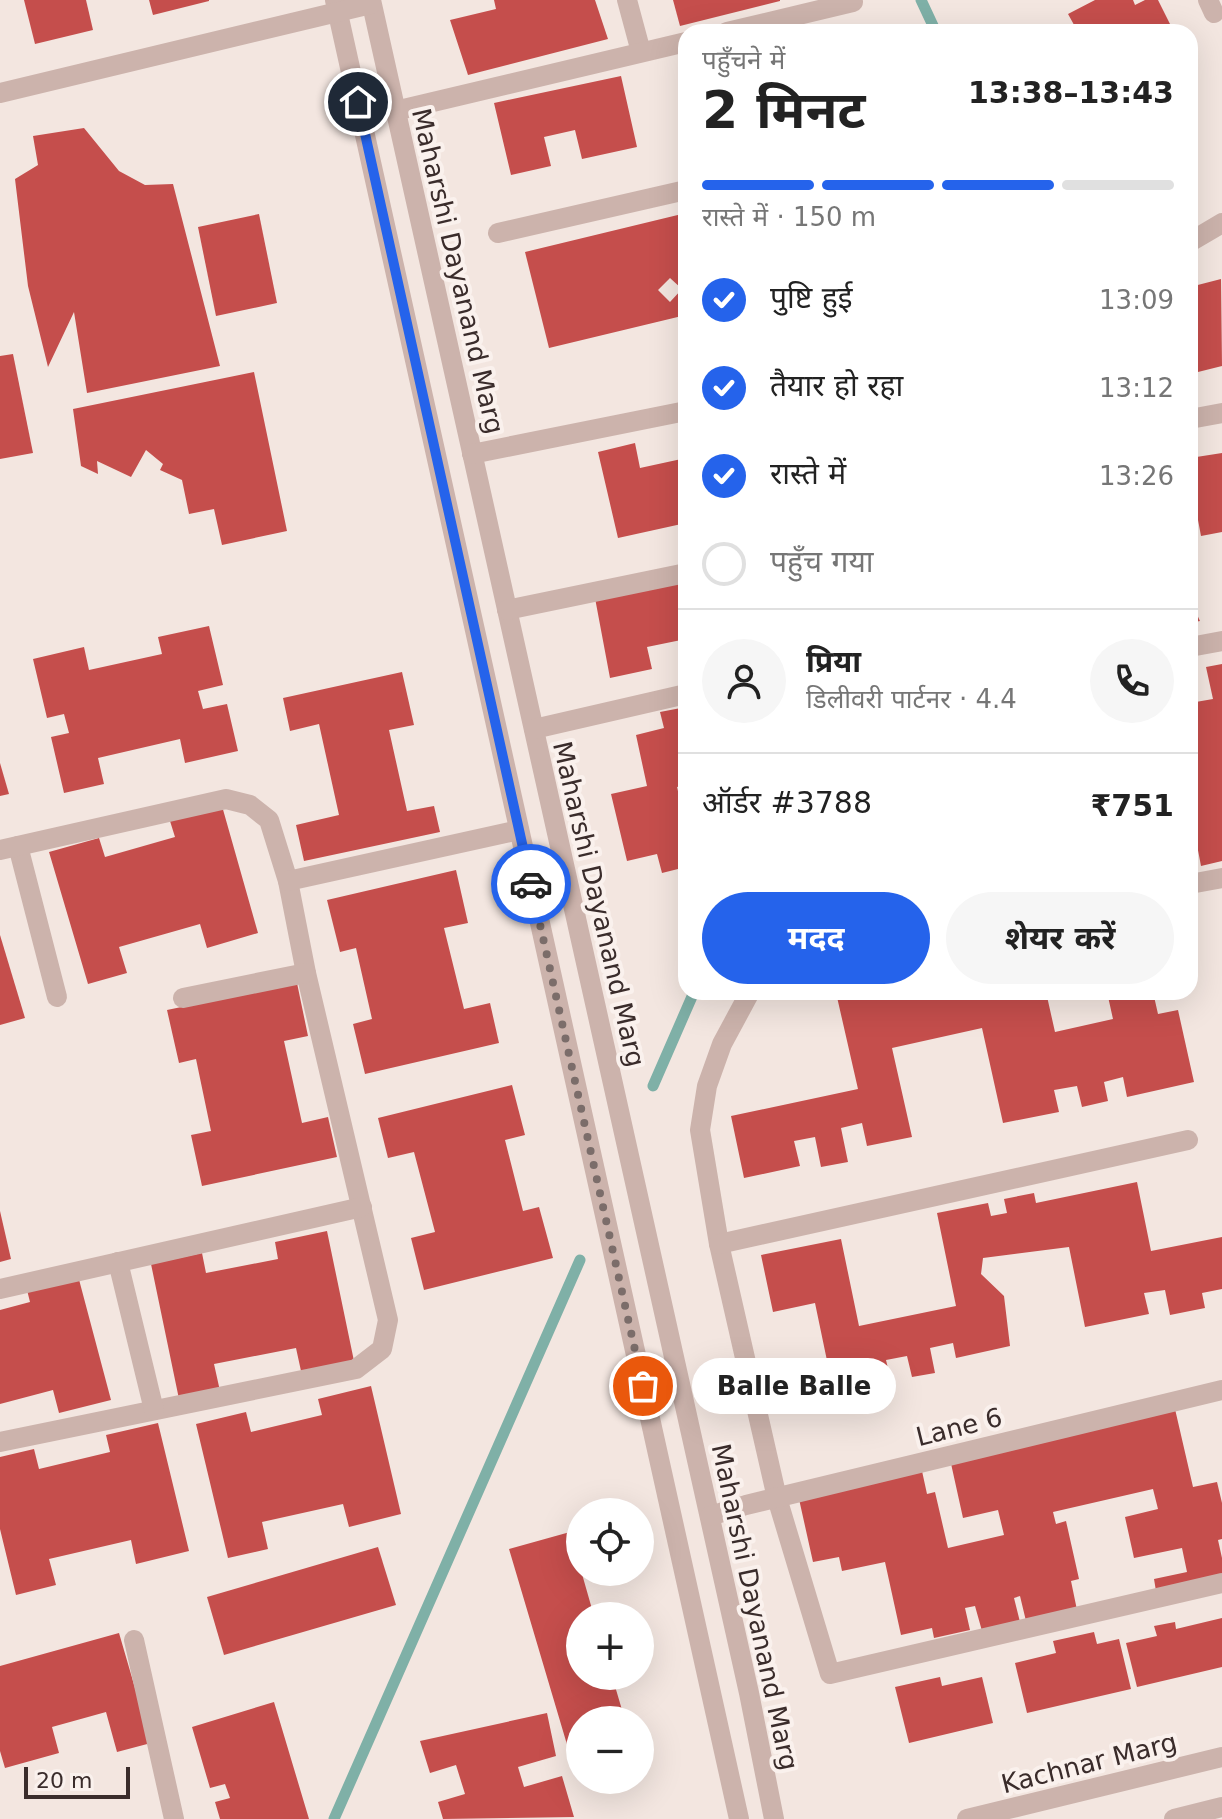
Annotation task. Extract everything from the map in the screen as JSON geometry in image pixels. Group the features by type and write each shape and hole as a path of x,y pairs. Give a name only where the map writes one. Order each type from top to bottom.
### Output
{"street":[{"path":"627,0 641,52"},
{"path":"0,93 336,6 371,2"},
{"name":"Maharshi Dayanand Marg","path":"371,2 710,1516 774,1819"},
{"path":"761,24 853,2"},
{"path":"336,6 739,1819"},
{"path":"395,111 641,52 678,49"},
{"path":"498,233 678,192"},
{"path":"1198,237 1222,223"},
{"path":"472,454 678,413"},
{"path":"1198,418 1222,413"},
{"path":"507,610 678,575"},
{"path":"1198,646 1222,641"},
{"path":"534,729 678,696"},
{"path":"0,1442 356,1369 382,1349 388,1320 306,973 288,881 269,820 250,805 226,799 9,848 57,997"},
{"path":"288,881 519,830"},
{"path":"1198,882 1222,878"},
{"path":"183,998 306,973"},
{"path":"746,1000 722,1044 707,1086 700,1130 719,1244 777,1498 830,1674 1222,1583"},
{"path":"719,1244 1188,1140"},
{"path":"0,1289 362,1207"},
{"path":"118,1262 154,1410"},
{"name":"Lane 6","path":"710,1516 1222,1390"},
{"path":"134,1640 174,1819"},
{"name":"Kachnar Marg","path":"967,1819 1222,1757"},
{"path":"1174,1819 1222,1807"}],"building":[{"path":"24,0 86,0 93,30 35,44"},
{"path":"149,0 209,0 209,1 153,15"},
{"path":"494,0 595,0 608,39 468,75 450,20 496,9"},
{"path":"673,0 780,0 688,24 679,24"},
{"path":"1095,0 1133,0 1135,5 1145,0 1158,0 1170,24 1074,24 1068,14"},
{"path":"621,76 637,147 582,159 575,130 544,137 551,166 511,175 494,103"},
{"path":"84,128 119,171 145,185 173,184 220,366 87,393 74,312 48,367 28,286 15,179 38,165 33,136"},
{"path":"259,214 277,303 216,316 198,227"},
{"path":"678,215 678,285 670,278 658,290 670,302 678,293 678,317 549,348 525,252"},
{"path":"1221,279 1222,366 1198,372 1198,285"},
{"path":"13,354 33,453 0,459 0,356"},
{"path":"254,372 287,531 222,545 214,509 189,514 182,480 160,470 163,464 146,450 131,477 97,461 98,474 81,466 73,409"},
{"path":"635,443 640,468 678,460 678,525 618,538 598,452"},
{"path":"1222,453 1222,532 1201,536 1198,520 1198,457"},
{"path":"678,582 678,641 647,647 652,669 610,678 595,598"},
{"path":"209,626 223,685 198,691 203,709 227,704 238,751 185,763 180,739 98,758 104,784 64,793 51,737 69,733 64,714 47,718 33,659 84,647 89,670 162,654 158,637"},
{"path":"1222,664 1222,861 1201,866 1198,850 1198,702 1213,699 1206,667"},
{"path":"402,672 414,725 389,730 407,811 434,806 440,832 304,861 296,825 339,815 319,724 290,731 283,698"},
{"path":"678,709 678,869 662,873 657,854 627,861 611,794 647,786 636,735 664,728 660,712"},
{"path":"0,763 9,794 0,796"},
{"path":"222,806 258,933 207,948 200,924 119,947 127,973 88,984 49,852 99,838 105,857 175,837 170,821"},
{"path":"456,870 468,923 444,928 464,1009 490,1003 499,1043 365,1074 353,1024 372,1019 356,948 340,952 327,900"},
{"path":"0,935 25,1018 0,1025"},
{"path":"297,983 308,1036 284,1041 302,1123 328,1117 337,1157 202,1186 191,1135 211,1131 196,1059 179,1063 167,1010"},
{"path":"838,1000 1048,1000 1055,1032 1113,1019 1109,1000 1155,1000 1158,1014 1178,1010 1194,1082 1127,1097 1123,1077 1104,1082 1108,1101 1082,1107 1077,1086 1054,1090 1059,1112 1003,1123 982,1028 892,1048 912,1137 867,1146 862,1123 841,1128 848,1162 821,1167 815,1137 794,1141 800,1166 744,1178 731,1116 858,1089"},
{"path":"512,1085 525,1135 505,1140 523,1211 539,1207 553,1258 424,1290 411,1238 435,1232 414,1152 388,1158 378,1118"},
{"path":"1137,1182 1151,1251 1222,1237 1222,1289 1202,1293 1205,1308 1170,1315 1165,1290 1144,1293 1149,1314 1085,1327 1069,1247 983,1258 981,1274 1004,1296 1010,1346 956,1358 953,1343 930,1348 935,1373 912,1377 907,1356 886,1360 891,1381 862,1387 858,1369 830,1375 815,1303 773,1312 761,1255 841,1239 859,1326 956,1306 937,1213 988,1203 991,1216 1007,1213 1004,1199 1034,1193 1036,1203"},
{"path":"0,1211 11,1259 0,1262"},
{"path":"327,1231 354,1361 301,1371 296,1348 214,1364 220,1391 179,1399 151,1264 202,1253 206,1273 278,1259 275,1242"},
{"path":"77,1272 111,1400 59,1413 53,1390 0,1404 0,1310 30,1302 26,1286"},
{"path":"371,1386 401,1514 349,1527 343,1504 262,1522 268,1549 228,1558 196,1424 246,1412 251,1432 322,1415 318,1399"},
{"path":"1175,1409 1193,1487 1217,1482 1222,1503 1222,1539 1218,1540 1222,1577 1156,1591 1154,1579 1187,1572 1182,1548 1134,1558 1125,1517 1158,1509 1153,1489 1053,1512 1056,1524 1066,1521 1079,1579 1071,1581 1077,1610 1026,1621 1020,1596 1014,1598 1020,1622 982,1631 975,1606 965,1608 970,1630 934,1638 932,1628 901,1635 885,1562 842,1571 839,1557 813,1562 799,1499 922,1471 927,1494 935,1492 948,1548 1004,1535 998,1510 963,1518 950,1459"},
{"path":"158,1423 189,1551 136,1564 131,1540 49,1559 56,1585 16,1595 0,1529 0,1457 34,1449 39,1469 110,1452 106,1435"},
{"path":"566,1533 566,1586 585,1586 590,1602 566,1602 566,1690 616,1690 621,1706 566,1706 566,1741 509,1549"},
{"path":"378,1547 396,1605 224,1655 207,1597"},
{"path":"1222,1618 1222,1667 1137,1687 1126,1643 1157,1636 1154,1626 1175,1622 1176,1629"},
{"path":"1094,1632 1097,1644 1119,1639 1131,1689 1027,1713 1015,1663 1056,1653 1053,1641"},
{"path":"119,1633 151,1743 117,1752 106,1712 52,1727 59,1753 5,1768 0,1751 0,1666"},
{"path":"940,1677 942,1686 982,1677 993,1723 909,1743 895,1687"},
{"path":"274,1702 309,1819 220,1819 215,1802 230,1798 225,1784 210,1788 192,1727"},
{"path":"547,1713 556,1756 518,1767 524,1787 562,1776 574,1817 443,1819 438,1802 465,1794 456,1765 430,1773 420,1741"}],"waterway":[{"path":"921,0 932,24"},
{"path":"653,1086 691,1000"},
{"path":"334,1819 580,1260"}],"way so far":[{"path":"531,884 643,1386"}],"place":[{"name":"Balle Balle","path":"643,1386"}],"route":[{"path":"358,102 531,884"}]}
